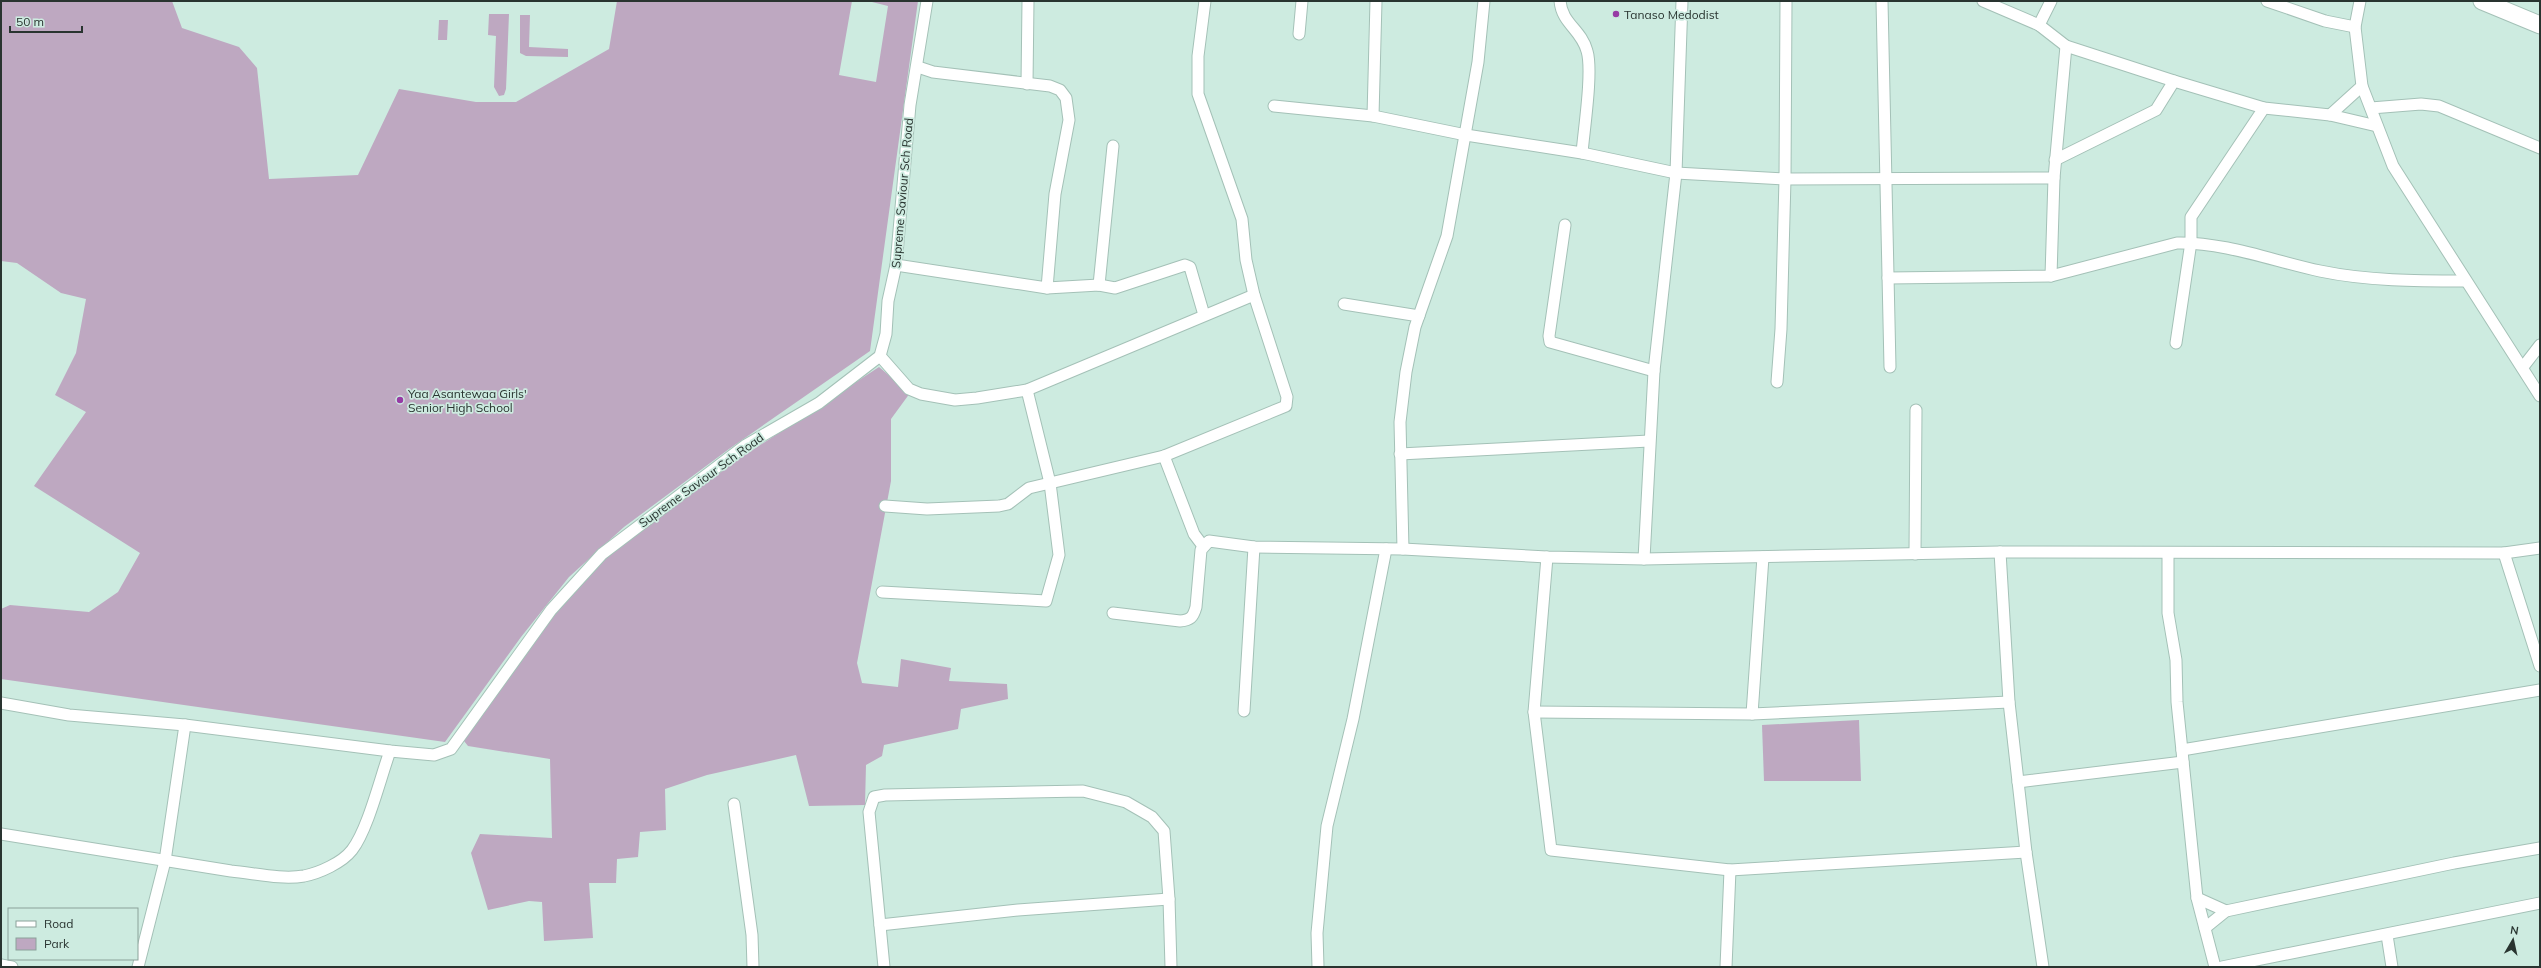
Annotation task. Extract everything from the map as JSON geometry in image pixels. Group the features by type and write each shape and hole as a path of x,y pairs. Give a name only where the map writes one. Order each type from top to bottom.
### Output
{"main road":[{"path":"2482,1 2540,25"}],"street":[{"name":"Supreme Saviour Sch Road","path":"1,703 69,715 185,725 390,751 434,755 451,749 551,610 602,554 746,445 819,403 880,356 886,334 888,300 896,265 910,105 918,67 927,1"},
{"path":"1027,84 1028,1"},
{"path":"885,506 927,509 999,506 1008,504 1029,488 1164,456 1286,406 1287,397 1254,295 1246,260 1242,219 1198,94 1198,56 1205,1"},
{"path":"1299,34 1302,1"},
{"path":"1373,116 1376,1"},
{"path":"1403,549 1400,422 1406,372 1420,316 1446,236 1466,135 1478,62 1484,1"},
{"path":"1560,1 1561,15 1576,30 1588,53 1582,153"},
{"path":"1644,559 1649,441 1654,371 1676,173 1682,1"},
{"path":"1777,382 1781,329 1785,179 1786,1"},
{"path":"1882,1 1890,368"},
{"path":"1983,1 2039,25 2066,46 2174,81 2264,108 2330,115 2377,126"},
{"path":"2039,25 2051,1"},
{"path":"2267,1 2325,21 2355,27"},
{"path":"2360,1 2355,27 2362,86 2393,166 2465,281 2523,367 2540,396"},
{"path":"2051,276 2055,160 2066,46"},
{"path":"918,67 933,72 1027,84 1060,90 1066,98 1069,120 1055,194 1047,288"},
{"path":"2055,160 2156,110 2174,81"},
{"path":"2330,115 2362,86"},
{"path":"2370,108 2421,104 2439,106 2540,148"},
{"path":"1274,106 1373,116 1466,135 1582,153 1676,173 1785,179 1885,177 2054,178"},
{"path":"2176,343 2191,242 2191,217 2196,207 2264,108"},
{"path":"1099,285 1113,146"},
{"path":"1565,225 1549,336 1550,342 1654,371"},
{"path":"1888,278 2051,276 2177,242 2191,242 2226,248 2321,271 2348,275 2398,281 2465,281"},
{"path":"896,265 1047,288 1099,285 1115,288 1185,265 1190,267 1193,274 1204,315"},
{"path":"880,356 909,388 920,394 955,400 1027,390 1254,295"},
{"path":"1344,304 1420,316"},
{"path":"2523,367 2540,345"},
{"path":"882,592 1046,601 1059,556 1050,483 1027,390"},
{"path":"1915,554 1916,410"},
{"path":"1400,454 1649,441"},
{"path":"1114,613 1180,621 1189,620 1194,616 1196,607 1199,541 1164,456"},
{"path":"1199,541 1254,547 1403,549 1547,557 1644,559 2000,552 2504,553 2540,548"},
{"path":"1244,711 1254,547"},
{"path":"1318,967 1317,933 1327,826 1353,719 1386,549"},
{"path":"2000,552 2009,702 2026,852 2043,967"},
{"path":"2168,553 2168,613 2176,660 2183,762 2197,898 2215,967"},
{"path":"2504,553 2540,666"},
{"path":"1547,557 1534,712 1551,850 1730,870 2026,852"},
{"path":"1752,714 1763,557"},
{"path":"2182,750 2540,690"},
{"path":"1534,712 1752,714 2009,702"},
{"path":"138,967 165,861 185,725"},
{"path":"1,834 165,861 269,876 303,876 332,865 351,851 360,837 390,751"},
{"path":"2018,782 2183,762"},
{"path":"884,967 869,812 874,797 885,795 1084,791 1126,802 1152,817 1164,830 1169,899 1171,967"},
{"path":"734,804 752,935 753,967"},
{"path":"2205,928 2226,911 2454,863 2540,848"},
{"path":"1726,967 1730,870"},
{"path":"2197,898 2226,911"},
{"path":"880,925 1018,910 1169,899"},
{"path":"2222,967 2540,903"},
{"path":"2387,935 2392,967"},
{"path":"1,965 12,967"}],"green space":[{"name":"Yaa Asantewaa Girls' Senior High School","path":"1,1 172,1 182,28 239,47 257,68 269,179 358,175 399,89 476,102 516,102 609,49 617,1 852,1 839,75 876,82 888,6 868,1 918,1 870,351 729,449 624,527 569,577 521,637 445,742 1,679 1,609 10,605 89,612 118,592 140,553 34,486 86,412 55,395 76,353 86,299 61,293 17,263 1,261"},
{"path":"489,14 509,14 506,89 504,95 499,96 494,87 496,36 488,35"},
{"path":"520,15 530,15 529,47 568,49 568,57 526,56 520,53"},
{"path":"439,20 448,20 447,40 438,40"},
{"path":"879,367 910,393 891,419 891,481 857,663 862,683 898,687 901,659 951,668 949,681 1007,684 1008,699 961,709 958,729 884,745 882,756 866,765 865,805 809,806 796,755 707,775 665,789 666,830 640,832 638,857 617,859 616,883 589,883 593,938 544,941 542,902 529,901 488,910 471,853 480,834 552,838 550,759 468,746 464,741 535,638 573,591 604,559 733,463"},
{"path":"1859,720 1861,781 1764,781 1762,725"}],"place":[{"name":"Tanaso Medodist","path":"1616,14"},
{"name":"Yaa Asantewaa Girls' Senior High School","path":"400,400"}]}
